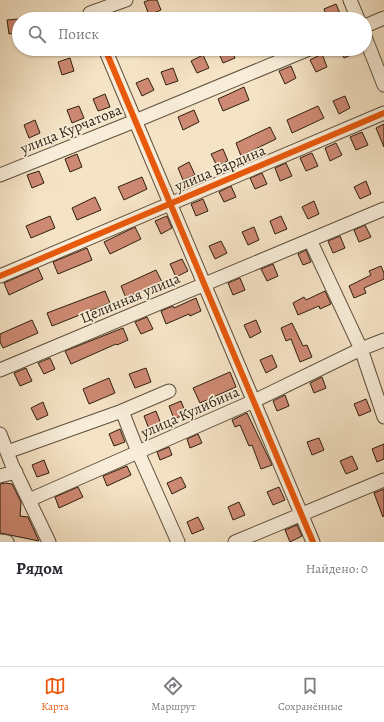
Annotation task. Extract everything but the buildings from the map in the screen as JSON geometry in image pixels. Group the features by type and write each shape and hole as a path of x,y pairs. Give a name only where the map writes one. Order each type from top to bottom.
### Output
{"street":[{"path":"90,11 126,0"},
{"path":"350,0 355,12"},
{"path":"372,23 384,18"},
{"path":"372,54 384,85"},
{"path":"108,56 313,542"},
{"name":"улица Курчатова","path":"0,175 292,56"},
{"name":"улица Бардина","path":"0,276 384,113"},
{"name":"Целинная улица","path":"0,370 384,209"},
{"path":"310,240 361,349 384,417"},
{"name":"улица Кулибина","path":"29,500 254,401 361,349 384,340"},
{"path":"7,452 122,411 169,391"},
{"path":"122,411 138,452 178,542"},
{"path":"0,434 49,542"},
{"path":"0,476 16,472"},
{"path":"235,542 384,480"},
{"path":"0,541 7,542"}],"cycle path":[{"path":"108,56 313,542"},
{"path":"0,276 384,113"}]}
